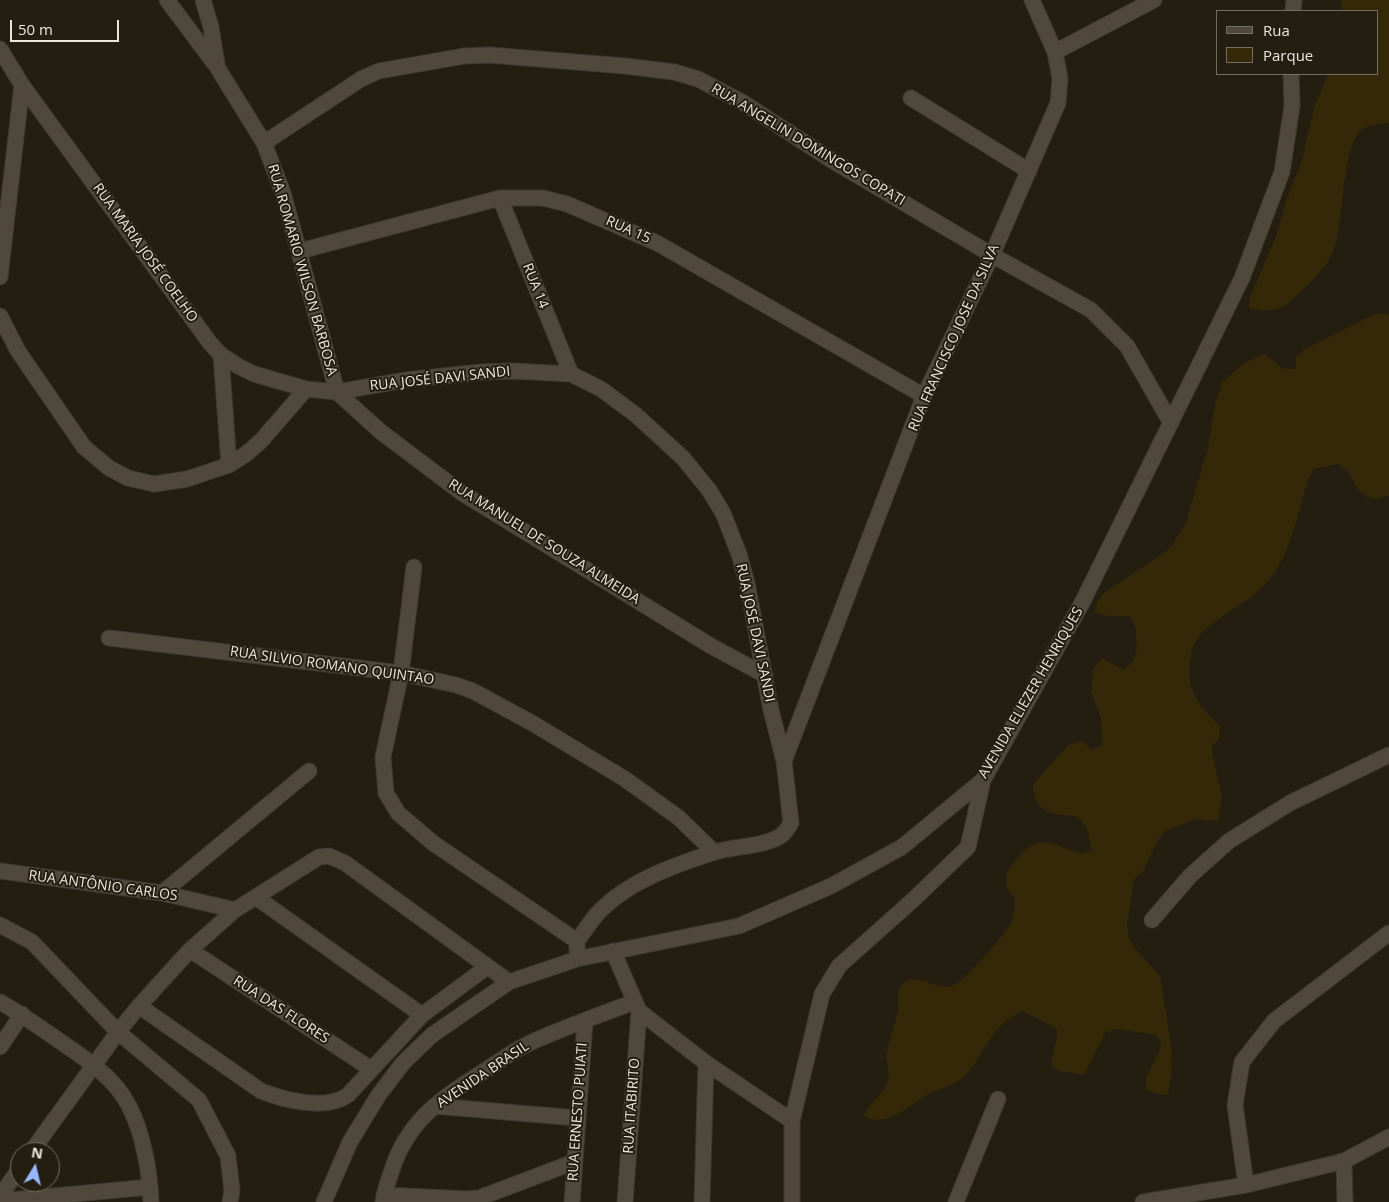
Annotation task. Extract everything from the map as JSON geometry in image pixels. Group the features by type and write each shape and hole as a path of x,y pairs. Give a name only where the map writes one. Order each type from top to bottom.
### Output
{"street":[{"name":"RUA ROMARIO WILSON BARBOSA","path":"167,0 217,67 264,143 283,193 337,392"},
{"path":"203,0 211,27 217,67"},
{"name":"RUA FRANCISCO JOSE DA SILVA","path":"784,761 924,396 992,254 1058,103 1060,79 1055,52 1032,0"},
{"path":"1055,52 1154,0"},
{"name":"RUA MARIA JOSÉ COELHO","path":"2,54 22,85 210,343 221,355 254,374 306,389 337,392"},
{"name":"RUA ANGELIN DOMINGOS COPATI","path":"264,143 361,79 379,71 476,54 615,65 674,72 698,79 742,102 833,161 1091,310 1127,346 1171,422"},
{"name":"AVENIDA ELIEZER HENRIQUES","path":"324,1202 350,1142 378,1096 403,1063 432,1035 509,982 577,959 739,926 831,886 902,847 984,780 1082,604 1242,278 1282,172 1292,106 1291,75"},
{"path":"0,277 22,85"},
{"path":"911,98 1030,170"},
{"name":"RUA 15","path":"300,251 500,198 543,198 568,204 657,243 924,396"},
{"name":"RUA 14","path":"500,198 571,374"},
{"path":"0,316 18,351 84,447 110,468 128,478 154,484 187,479 229,465 261,442 306,389"},
{"path":"221,355 229,465"},
{"name":"RUA JOSÉ DAVI SANDI","path":"337,392 405,380 480,372 513,371 571,374 601,389 636,415 683,458 709,490 723,513 742,564 764,675 784,761 791,823 782,835 765,842 714,852"},
{"name":"RUA MANUEL DE SOUZA ALMEIDA","path":"337,392 381,432 462,493 712,646 764,675"},
{"path":"414,567 401,673 383,757 386,793 398,813 433,843 577,941"},
{"name":"RUA SILVIO ROMANO QUINTAO","path":"109,638 401,673 456,685 473,691 532,723 625,779 679,818 714,852"},
{"path":"1152,920 1190,876 1229,841 1290,803 1389,755"},
{"path":"162,893 309,771"},
{"path":"792,1202 792,1121 822,994 839,966 968,847 984,780"},
{"path":"577,959 577,941 597,914 625,891 656,874 714,852"},
{"path":"39,1142 138,1006 190,950 235,910 319,856 329,856 345,863 509,982"},
{"name":"RUA ANTÔNIO CARLOS","path":"0,871 162,893 235,910"},
{"path":"256,898 422,1014"},
{"path":"0,925 32,942 118,1032 200,1100 228,1156 232,1191 230,1202"},
{"path":"1246,1185 1235,1105 1242,1062 1274,1021 1389,933"},
{"name":"RUA DAS FLORES","path":"190,950 371,1069"},
{"path":"613,951 636,1006 706,1063 792,1121"},
{"path":"138,1006 261,1091 281,1099 306,1103 342,1100 422,1014 487,966"},
{"path":"0,1002 22,1014 94,1065 119,1090 140,1130 151,1195 0,1201"},
{"name":"AVENIDA BRASIL","path":"384,1199 394,1161 403,1142 417,1122 462,1085 530,1043 585,1021 636,1006"},
{"name":"RUA ITABIRITO","path":"625,1202 636,1006"},
{"path":"0,1047 22,1014"},
{"name":"RUA ERNESTO PUIATI","path":"572,1202 585,1021"},
{"path":"702,1202 706,1063"},
{"path":"956,1202 998,1098"},
{"path":"435,1106 577,1118"},
{"path":"1144,1202 1246,1185 1344,1161 1389,1137"},
{"path":"1344,1161 1345,1202"},
{"path":"384,1199 468,1200 479,1198 574,1162"},
{"path":"0,1196 10,1182"}],"green space":[{"path":"1341,0 1389,0 1389,123 1363,129 1354,141 1349,154 1336,241 1332,254 1325,265 1307,286 1284,306 1270,310 1249,308 1250,298 1277,234 1287,198 1301,163 1314,108 1328,75 1379,75 1379,10 1342,10"},
{"path":"1384,313 1389,315 1389,495 1379,499 1367,497 1358,490 1348,471 1338,464 1314,469 1308,481 1288,547 1275,572 1252,596 1205,630 1193,647 1189,674 1190,683 1196,699 1220,726 1219,739 1211,747 1222,797 1218,820 1196,819 1165,831 1158,840 1143,871 1134,879 1127,925 1129,937 1134,947 1160,976 1171,1044 1172,1070 1168,1095 1157,1094 1146,1089 1146,1078 1161,1047 1157,1035 1117,1029 1106,1032 1084,1075 1059,1071 1051,1064 1058,1031 1049,1024 1023,1011 1003,1024 989,1040 965,1076 957,1082 923,1097 890,1118 872,1119 863,1115 885,1088 889,1077 886,1055 898,1011 898,989 906,981 912,980 946,987 952,986 982,959 1000,939 1011,922 1015,899 1007,887 1007,874 1017,858 1026,849 1035,844 1048,843 1082,853 1092,850 1086,826 1078,817 1053,813 1042,808 1037,803 1033,785 1069,745 1082,741 1092,750 1102,745 1101,718 1091,692 1094,668 1102,658 1124,670 1133,662 1137,647 1135,625 1129,616 1107,616 1094,613 1097,602 1104,593 1164,553 1173,544 1185,525 1207,451 1215,404 1222,382 1243,364 1264,353 1282,368 1296,369 1296,357 1305,349 1372,315"}]}
